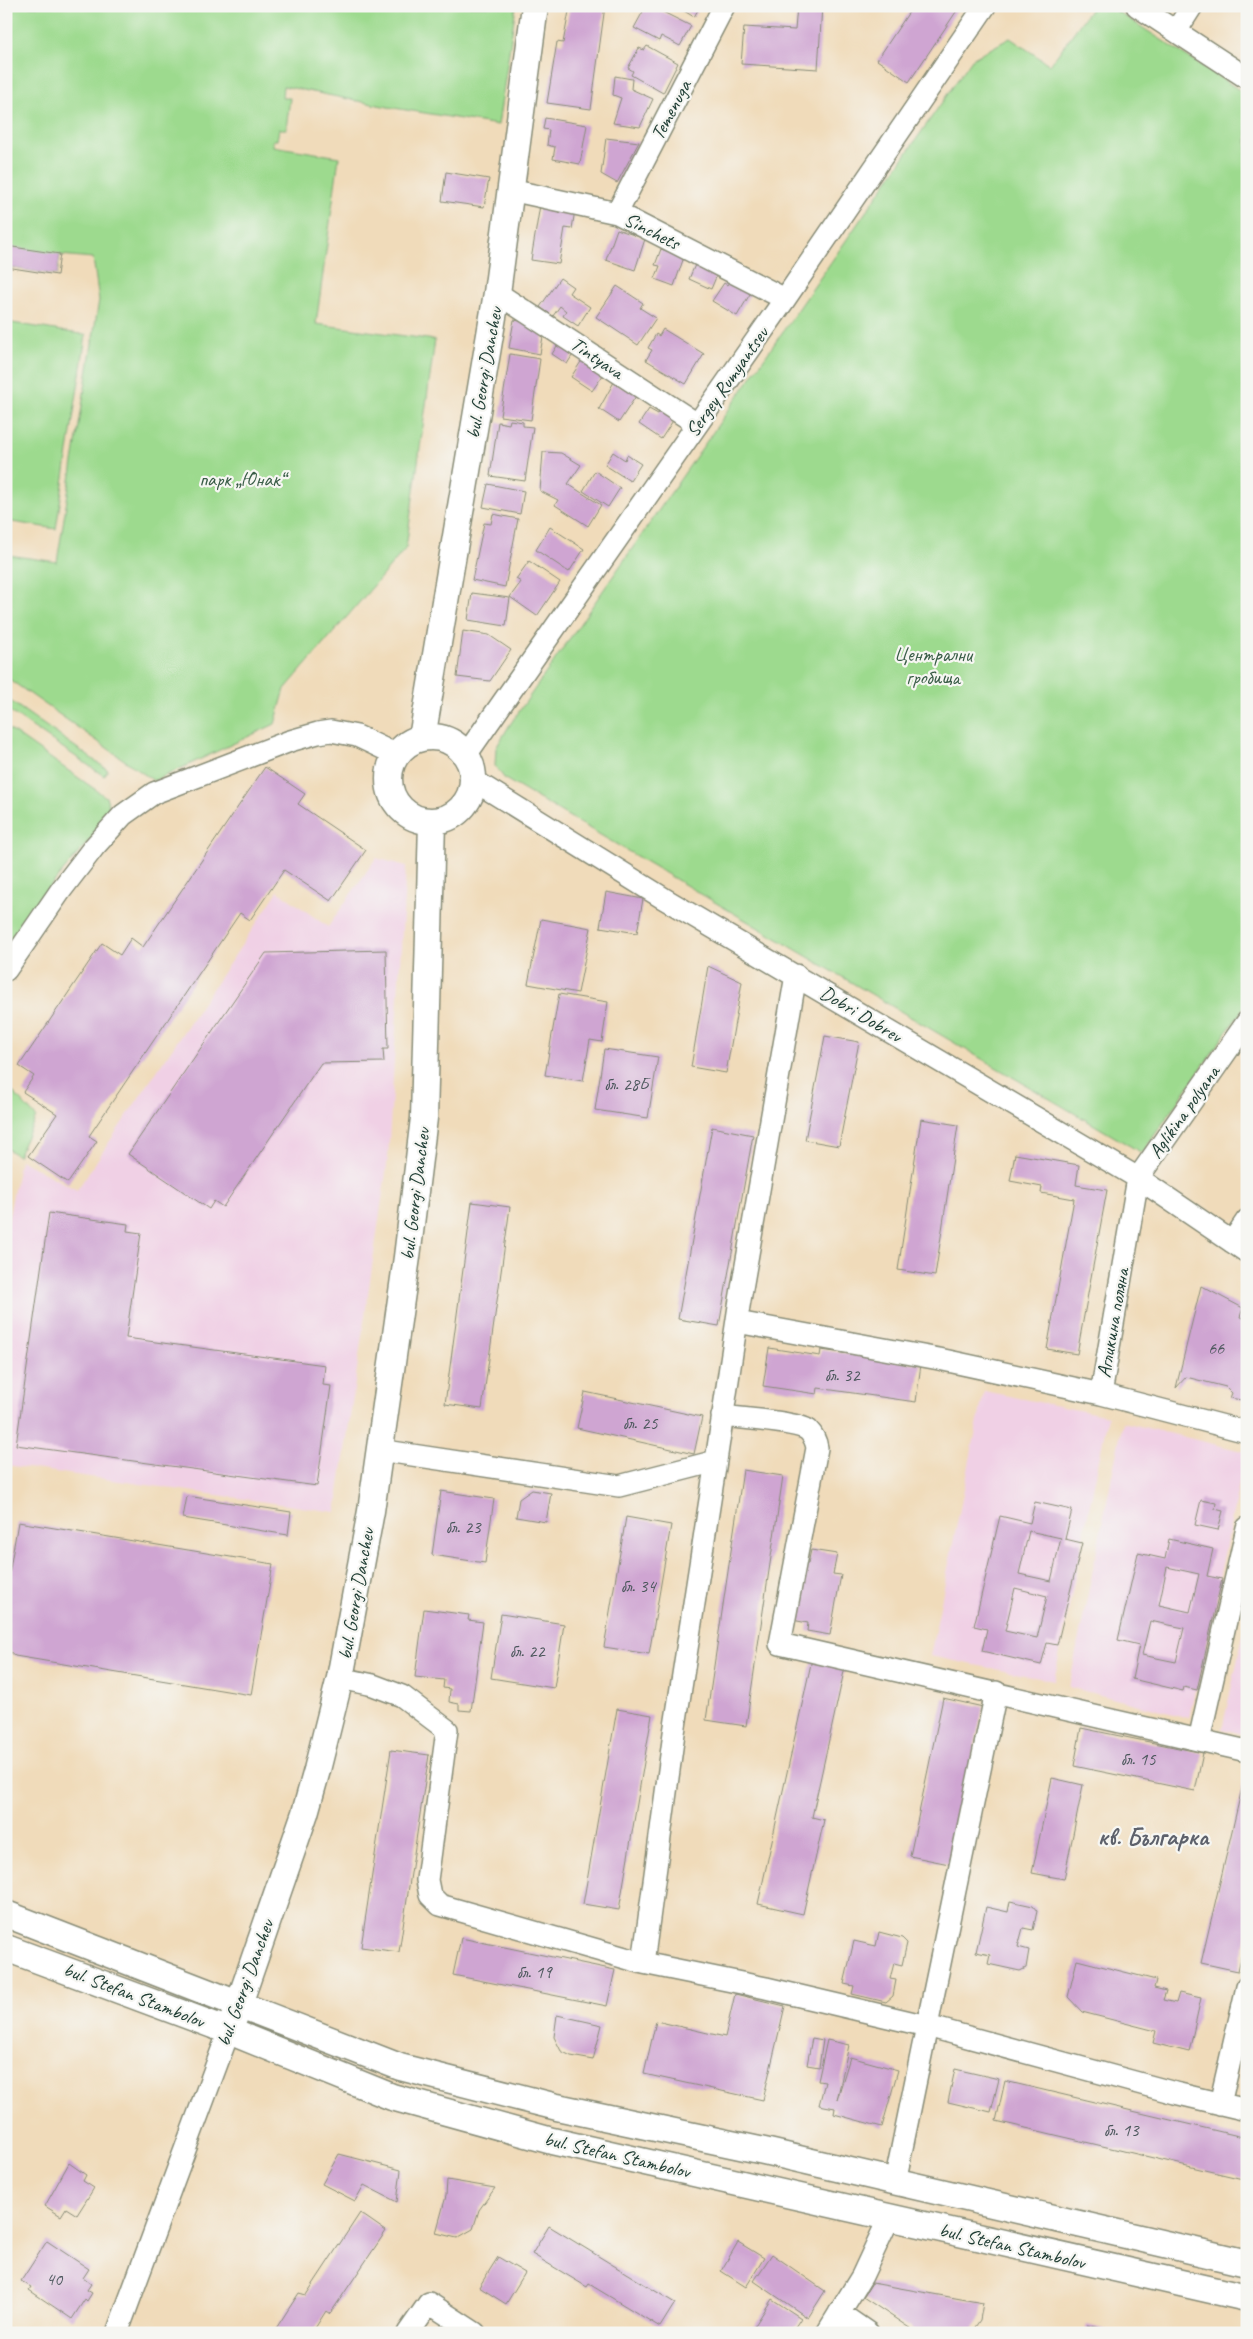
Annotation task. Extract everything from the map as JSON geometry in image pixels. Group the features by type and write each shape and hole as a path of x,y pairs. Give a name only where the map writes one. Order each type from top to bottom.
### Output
{"main road":[{"name":"bul. Georgi Danchev","path":"422,738 497,293 535,6"},
{"path":"422,738 443,739 456,745 466,755 472,767 473,780 469,799 451,817 432,822 413,818 402,810 394,799 390,787 390,773 397,755 411,742 422,738"},
{"name":"bul. Georgi Danchev","path":"229,2031 305,1813 340,1678 371,1511 408,1257 424,1118 432,822"},
{"name":"bul. Stefan Stambolov","path":"6,1914 400,2067 557,2107 754,2149 1247,2263"},
{"name":"bul. Stefan Stambolov","path":"6,1948 229,2031 392,2097 552,2140 1247,2298"}],"street":[{"name":"Temenuga","path":"617,213 724,6"},
{"name":"Sergey Rumyantsev","path":"466,755 785,299 985,6"},
{"path":"1138,6 1247,78"},
{"path":"1176,31 1192,6"},
{"name":"Sinchets","path":"510,190 617,213 785,299"},
{"name":"Tintyava","path":"497,293 697,424"},
{"path":"6,970 61,890 94,847 123,815 154,793 290,741 318,733 331,731 357,736 397,755"},
{"name":"Dobri Dobrev","path":"473,780 663,898 1138,1178 1240,1247"},
{"path":"643,1963 674,1733 722,1416 796,976"},
{"name":"Aglikina polyana","path":"1138,1178 1247,1022"},
{"name":"Агликина поляна","path":"737,1322 939,1359 1102,1394 1138,1178"},
{"path":"1240,1247 1247,1220"},
{"path":"1102,1394 1247,1432"},
{"path":"722,1416 802,1427 816,1441 817,1448 780,1644 1247,1751"},
{"path":"379,1450 619,1486 716,1461"},
{"path":"1199,1740 1247,1528"},
{"path":"340,1678 373,1685 402,1696 447,1730 426,1880 430,1895 440,1905 643,1963 776,1990 927,2026 1247,2110"},
{"path":"895,2182 996,1692"},
{"path":"1220,2104 1247,1987"},
{"name":"bul. Georgi Danchev","path":"117,2333 229,2031"},
{"path":"827,2333 862,2276 889,2218"},
{"path":"408,2333 429,2304 476,2333"},
{"path":"839,2313 868,2333"}],"shaded area":[{"path":"376,858 406,866 388,1158 336,1512 6,1465 6,1231 20,1160 77,1190 278,891 328,927"},
{"path":"984,1391 1108,1416 1054,1681 930,1656"},
{"path":"1123,1422 1246,1452 1189,1718 1069,1687"},
{"path":"1247,1618 1247,1735 1222,1729"}],"green space":[{"name":"парк „Юнак“","path":"6,6 516,6 498,125 388,107 283,86 282,98 290,98 286,129 279,129 277,140 273,140 273,146 339,157 316,324 435,340 406,548 285,689 275,724 154,781 6,677 6,567 8,555 57,562 99,300 93,258 60,255 57,275 6,267"},
{"name":"Централни гробища","path":"1093,6 1109,6 1247,95 1247,1003 1142,1153 505,779 495,766 496,748 509,726 972,59 1010,38 1050,65"},
{"path":"6,322 86,335 56,529 6,521"},
{"path":"6,698 108,770 104,776 6,709"},
{"path":"6,727 106,797 109,805 108,818 47,890 6,945"},
{"path":"12,1091 36,1117 18,1156 6,1148 6,1098"}],"building":[{"path":"570,6 605,6 591,109 547,103 557,42 563,43"},
{"path":"646,6 651,6 691,26 680,46 661,36 659,41 634,28"},
{"path":"676,6 700,6 694,17"},
{"path":"797,6 822,6 818,69 741,64 744,27 795,30"},
{"path":"913,6 960,6 909,82 877,60"},
{"path":"647,46 678,63 663,93 631,75 633,71 628,68 639,48 644,50"},
{"path":"615,76 632,79 631,89 653,99 640,127 613,123 621,98 613,95"},
{"path":"545,118 587,125 580,164 553,159 555,147 547,145 549,130 543,129"},
{"path":"606,138 639,142 617,183 601,174"},
{"path":"446,172 489,179 484,207 442,201"},
{"path":"540,205 575,210 572,229 565,228 559,264 531,260"},
{"path":"617,229 645,239 635,270 606,260"},
{"path":"6,246 60,254 57,275 6,267"},
{"path":"661,249 684,257 674,286 655,279 660,266 655,265"},
{"path":"697,260 719,270 711,289 689,279"},
{"path":"733,276 753,289 737,316 712,301 724,283 727,285"},
{"path":"560,278 573,287 569,293 590,307 578,326 563,316 566,311 560,306 553,316 540,307"},
{"path":"617,286 643,303 640,308 656,318 638,345 596,317"},
{"path":"514,320 545,325 540,354 509,348"},
{"path":"663,329 704,354 686,384 646,360 652,350 648,348 656,334 659,336"},
{"path":"562,338 577,348 567,364 552,354"},
{"path":"510,354 540,359 531,420 500,416"},
{"path":"586,354 608,368 592,391 571,377"},
{"path":"626,381 640,390 619,422 599,409 614,382 622,388"},
{"path":"663,407 676,416 661,439 639,424 649,409 658,414"},
{"path":"510,420 523,422 523,426 533,427 525,481 490,476 498,422 509,424"},
{"path":"543,452 561,453 581,465 568,484 601,505 588,526 555,505 558,500 540,491"},
{"path":"613,452 625,460 627,455 641,464 630,481 605,465"},
{"path":"595,471 620,488 608,507 583,491"},
{"path":"488,484 524,491 520,514 483,507"},
{"path":"493,514 518,519 505,587 472,580 484,523 491,524"},
{"path":"550,527 584,549 569,572 536,550"},
{"path":"529,561 560,582 537,616 510,597 521,582 516,579"},
{"path":"472,593 510,598 506,626 468,620"},
{"path":"463,631 489,635 511,650 490,681 457,677"},
{"path":"265,767 305,794 298,804 366,850 331,901 284,870 250,920 240,913 89,1136 97,1141 68,1183 28,1156 57,1114 23,1092 34,1076 19,1066 102,943 120,955 131,938 143,947"},
{"path":"606,892 643,899 637,933 600,927"},
{"path":"541,919 591,928 578,993 528,984"},
{"path":"386,950 388,1049 383,1049 384,1062 321,1063 223,1207 214,1201 209,1209 128,1154 266,953"},
{"path":"708,966 742,982 726,1073 691,1067"},
{"path":"559,994 608,1002 602,1042 590,1040 583,1081 545,1075"},
{"path":"825,1036 859,1042 839,1146 805,1140"},
{"path":"604,1049 658,1057 648,1118 595,1110"},
{"path":"921,1119 958,1125 935,1276 898,1270"},
{"path":"712,1127 753,1135 719,1326 678,1319"},
{"path":"1015,1154 1079,1165 1076,1185 1107,1190 1077,1354 1047,1349 1074,1199 1041,1193 1042,1187 1010,1181"},
{"path":"472,1202 510,1207 482,1409 445,1404"},
{"path":"49,1213 128,1224 127,1231 141,1233 126,1338 325,1365 323,1385 331,1386 317,1486 16,1445"},
{"path":"1201,1286 1243,1308 1240,1317 1247,1319 1247,1401 1230,1398 1232,1393 1226,1387 1186,1377 1176,1388"},
{"path":"769,1348 820,1356 821,1350 921,1364 916,1402 818,1388 817,1394 763,1386"},
{"path":"585,1392 702,1417 694,1454 577,1428"},
{"path":"743,1470 783,1476 746,1726 706,1720"},
{"path":"532,1490 551,1493 546,1522 516,1517 519,1499"},
{"path":"441,1491 494,1499 485,1563 432,1555"},
{"path":"187,1496 291,1512 288,1535 183,1518"},
{"path":"1201,1500 1216,1503 1215,1509 1223,1511 1218,1530 1195,1525"},
{"path":"1035,1502 1072,1510 1065,1539 1082,1543 1057,1645 1047,1643 1041,1665 982,1651 987,1629 974,1626 1000,1516 1030,1523","holes":["1029,1531 1061,1538 1051,1581 1019,1574","1015,1588 1047,1596 1037,1638 1005,1631"]},
{"path":"626,1517 671,1525 649,1654 604,1647"},
{"path":"18,1522 273,1564 251,1695 15,1656 6,1648 6,1592"},
{"path":"1169,1539 1213,1549 1207,1576 1222,1579 1197,1690 1184,1687 1183,1691 1132,1679 1139,1645 1118,1640 1138,1553 1165,1559","holes":["1167,1567 1199,1574 1190,1612 1159,1605","1150,1621 1184,1628 1176,1662 1142,1655"]},
{"path":"811,1550 837,1554 833,1574 841,1575 830,1635 807,1631 808,1623 792,1620 802,1563 808,1564"},
{"path":"424,1609 469,1615 468,1620 483,1622 471,1711 459,1710 459,1704 449,1702 450,1689 443,1688 444,1680 415,1677"},
{"path":"501,1614 564,1624 554,1688 491,1678"},
{"path":"812,1659 845,1667 812,1817 824,1820 803,1914 758,1904"},
{"path":"943,1698 983,1707 949,1864 910,1856"},
{"path":"617,1709 652,1715 619,1910 583,1904"},
{"path":"1081,1728 1203,1753 1195,1791 1074,1766"},
{"path":"391,1750 429,1755 399,1952 361,1947"},
{"path":"1247,1767 1247,1931 1238,1971 1201,1963"},
{"path":"1052,1778 1083,1785 1064,1879 1032,1873"},
{"path":"1010,1901 1033,1906 1037,1911 1033,1930 1023,1928 1018,1947 1029,1950 1026,1968 1020,1971 988,1964 990,1955 976,1952 986,1907 1008,1912"},
{"path":"879,1932 902,1938 907,1943 902,1965 894,1963 890,1979 896,1980 893,1996 886,2002 852,1994 854,1986 844,1984 854,1941 876,1946"},
{"path":"461,1938 615,1970 607,2006 453,1975"},
{"path":"1077,1960 1156,1980 1154,1988 1166,1991 1163,2000 1176,2003 1179,1993 1201,1998 1189,2052 1153,2043 1156,2031 1082,2012 1068,1997"},
{"path":"735,1994 785,2006 763,2100 644,2074 656,2021 725,2037"},
{"path":"557,2015 602,2025 593,2060 571,2056 561,2051 554,2037"},
{"path":"812,2038 823,2040 819,2067 807,2065"},
{"path":"827,2040 849,2045 837,2100 850,2057 898,2070 882,2127 834,2114 835,2108 819,2105 825,2082 818,2081"},
{"path":"955,2069 999,2079 991,2112 948,2102"},
{"path":"1005,2081 1247,2138 1247,2180 996,2121"},
{"path":"339,2154 401,2170 397,2202 364,2185 355,2201 322,2184"},
{"path":"69,2163 86,2175 83,2181 94,2188 77,2215 66,2208 61,2216 45,2206"},
{"path":"447,2180 495,2188 479,2210 473,2229 457,2238 436,2233 446,2196"},
{"path":"360,2213 386,2231 330,2314 326,2311 312,2333 273,2333 299,2293 306,2295"},
{"path":"549,2226 675,2303 660,2327 589,2284 587,2287 532,2254"},
{"path":"47,2241 89,2269 83,2278 91,2284 87,2290 92,2293 87,2301 85,2299 72,2319 29,2290 31,2287 21,2281"},
{"path":"738,2242 764,2258 746,2287 721,2271"},
{"path":"772,2254 825,2291 808,2318 754,2281"},
{"path":"498,2257 525,2273 506,2304 479,2287"},
{"path":"872,2283 983,2303 980,2320 971,2333 917,2333 863,2297"},
{"path":"772,2299 801,2318 791,2333 750,2333"},
{"path":"1087,2325 1114,2332 1114,2333 1085,2333"}],"district":[{"name":"кв. Българка","path":"1153,1837"}]}
